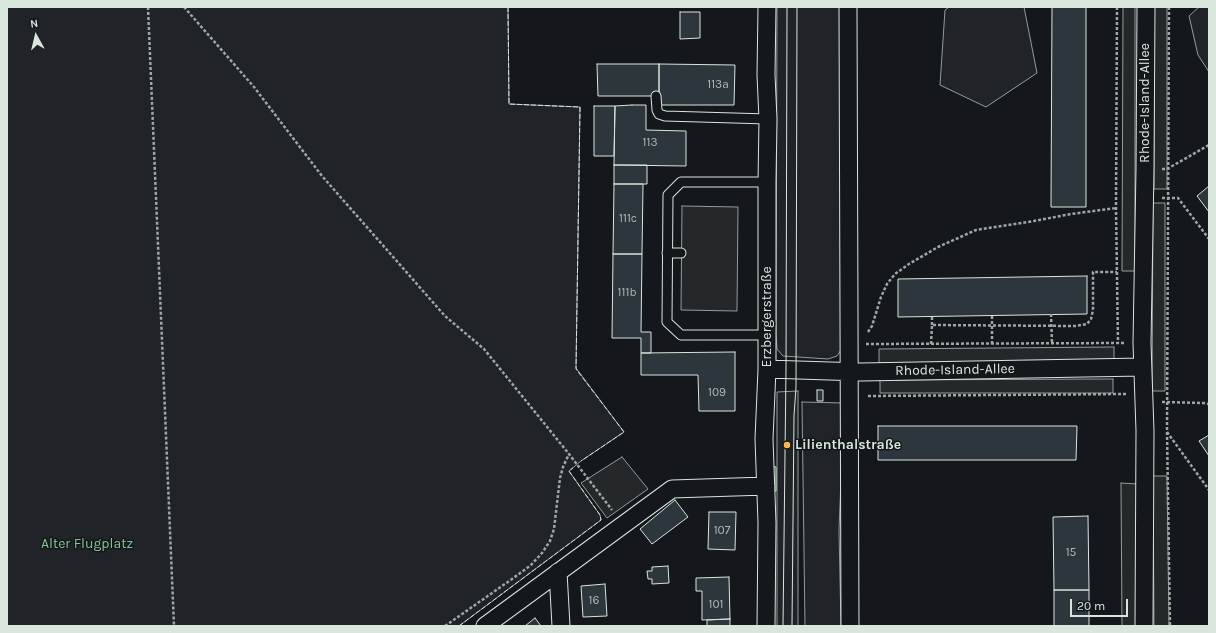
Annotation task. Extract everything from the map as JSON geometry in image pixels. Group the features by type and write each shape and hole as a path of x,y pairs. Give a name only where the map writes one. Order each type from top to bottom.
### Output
{"street":[{"name":"Erzbergerstraße","path":"766,626 766,486 764,440 767,369 767,7"},
{"path":"848,7 850,626"},
{"name":"Rhode-Island-Allee","path":"1144,626 1145,439 1142,343 1145,198 1146,7"},
{"name":"Rhode-Island-Allee","path":"767,369 848,372 1142,367"},
{"path":"485,626 672,489 766,486"},
{"path":"558,572 561,626"}],"lane":[{"path":"656,96 657,110 659,114 666,116 768,119"},
{"path":"767,182 681,182 668,195 667,253 667,322 681,336 767,336"},
{"path":"667,253 681,253"}],"path":[{"path":"148,7 174,626"},
{"path":"184,7 254,87 322,176 445,316 484,349 624,525"},
{"path":"1117,7 1116,208 1118,343"},
{"path":"1169,7 1166,431 1170,626"},
{"path":"1145,169 1167,168 1209,146"},
{"path":"1145,198 1178,198 1209,239"},
{"path":"865,337 872,326 887,284 895,274 928,252 976,230 1116,208"},
{"path":"932,325 1075,326 1087,324 1091,319 1093,310 1093,272 1117,272"},
{"path":"1052,314 1052,343"},
{"path":"992,315 992,344"},
{"path":"932,316 932,344"},
{"path":"861,344 1142,343"},
{"path":"861,396 1144,398 1167,402 1209,404"},
{"path":"1166,431 1209,490"},
{"path":"445,626 531,565 542,553 550,540 554,528 560,478 563,466 569,454"}],"green space":[{"name":"Alter Flugplatz","path":"7,7 508,7 509,104 580,107 576,368 624,432 581,461 569,471 600,515 601,520 459,626 7,626"},
{"path":"777,7 843,7 843,347 837,356 828,359 783,356 777,349"},
{"path":"949,7 1024,7 1037,73 986,107 940,85 945,10"},
{"path":"1199,7 1209,7 1209,72 1198,55 1189,16"},
{"path":"798,391 798,626 777,626 777,392"},
{"path":"802,402 844,403 839,530 841,626 805,626"}],"shaded area":[{"path":"1123,7 1135,7 1135,271 1122,271"},
{"path":"1154,7 1167,7 1167,189 1154,189"},
{"path":"1153,203 1165,203 1165,391 1152,391"},
{"path":"682,206 738,207 737,311 681,310"},
{"path":"1114,347 1114,361 879,363 879,349"},
{"path":"1113,379 1113,393 880,393 880,380"},
{"path":"622,457 648,489 607,518 581,483"},
{"path":"1153,476 1167,476 1169,626 1154,626"},
{"path":"1121,483 1137,484 1138,626 1122,626"}],"building":[{"path":"1052,7 1086,7 1086,207 1051,207"},
{"path":"680,12 700,12 700,38 680,39"},
{"path":"597,64 659,64 659,96 598,96"},
{"path":"659,64 735,65 734,105 659,105"},
{"path":"646,105 646,130 686,131 686,166 614,165 615,106"},
{"path":"594,106 615,106 614,156 594,156"},
{"path":"614,165 647,165 647,184 614,184"},
{"path":"614,184 643,184 642,254 613,254"},
{"path":"1209,186 1209,212 1197,196"},
{"path":"613,254 642,254 641,332 651,332 651,353 641,353 641,338 612,338"},
{"path":"1087,276 1087,314 898,317 898,279"},
{"path":"735,352 735,411 699,411 698,375 641,375 641,353"},
{"path":"817,390 823,390 823,401 817,401"},
{"path":"878,426 1077,426 1076,460 878,460"},
{"path":"1209,435 1209,456 1199,441"},
{"path":"771,466 776,467 776,491 771,491"},
{"path":"675,500 688,517 652,544 640,529"},
{"path":"709,512 736,512 735,550 708,549"},
{"path":"1088,516 1089,590 1054,590 1053,517"},
{"path":"668,566 669,583 652,584 652,579 648,579 647,571 652,571 652,567"},
{"path":"729,577 730,619 702,620 702,591 696,591 696,578"},
{"path":"605,584 607,616 583,617 581,586"},
{"path":"1054,590 1089,590 1089,626 1054,626"},
{"path":"535,618 541,626 525,626"},
{"path":"730,619 730,626 707,626 707,620"}],"tram line":[{"path":"783,626 786,369 787,7"},
{"path":"792,626 794,416 796,387 797,7"}],"fence":[{"path":"508,7 509,104 580,107 576,369 624,432 581,461"},
{"path":"459,626 601,520 600,515 569,471 573,468"}],"place":[{"name":"Lilienthalstraße","path":"787,445"}]}
